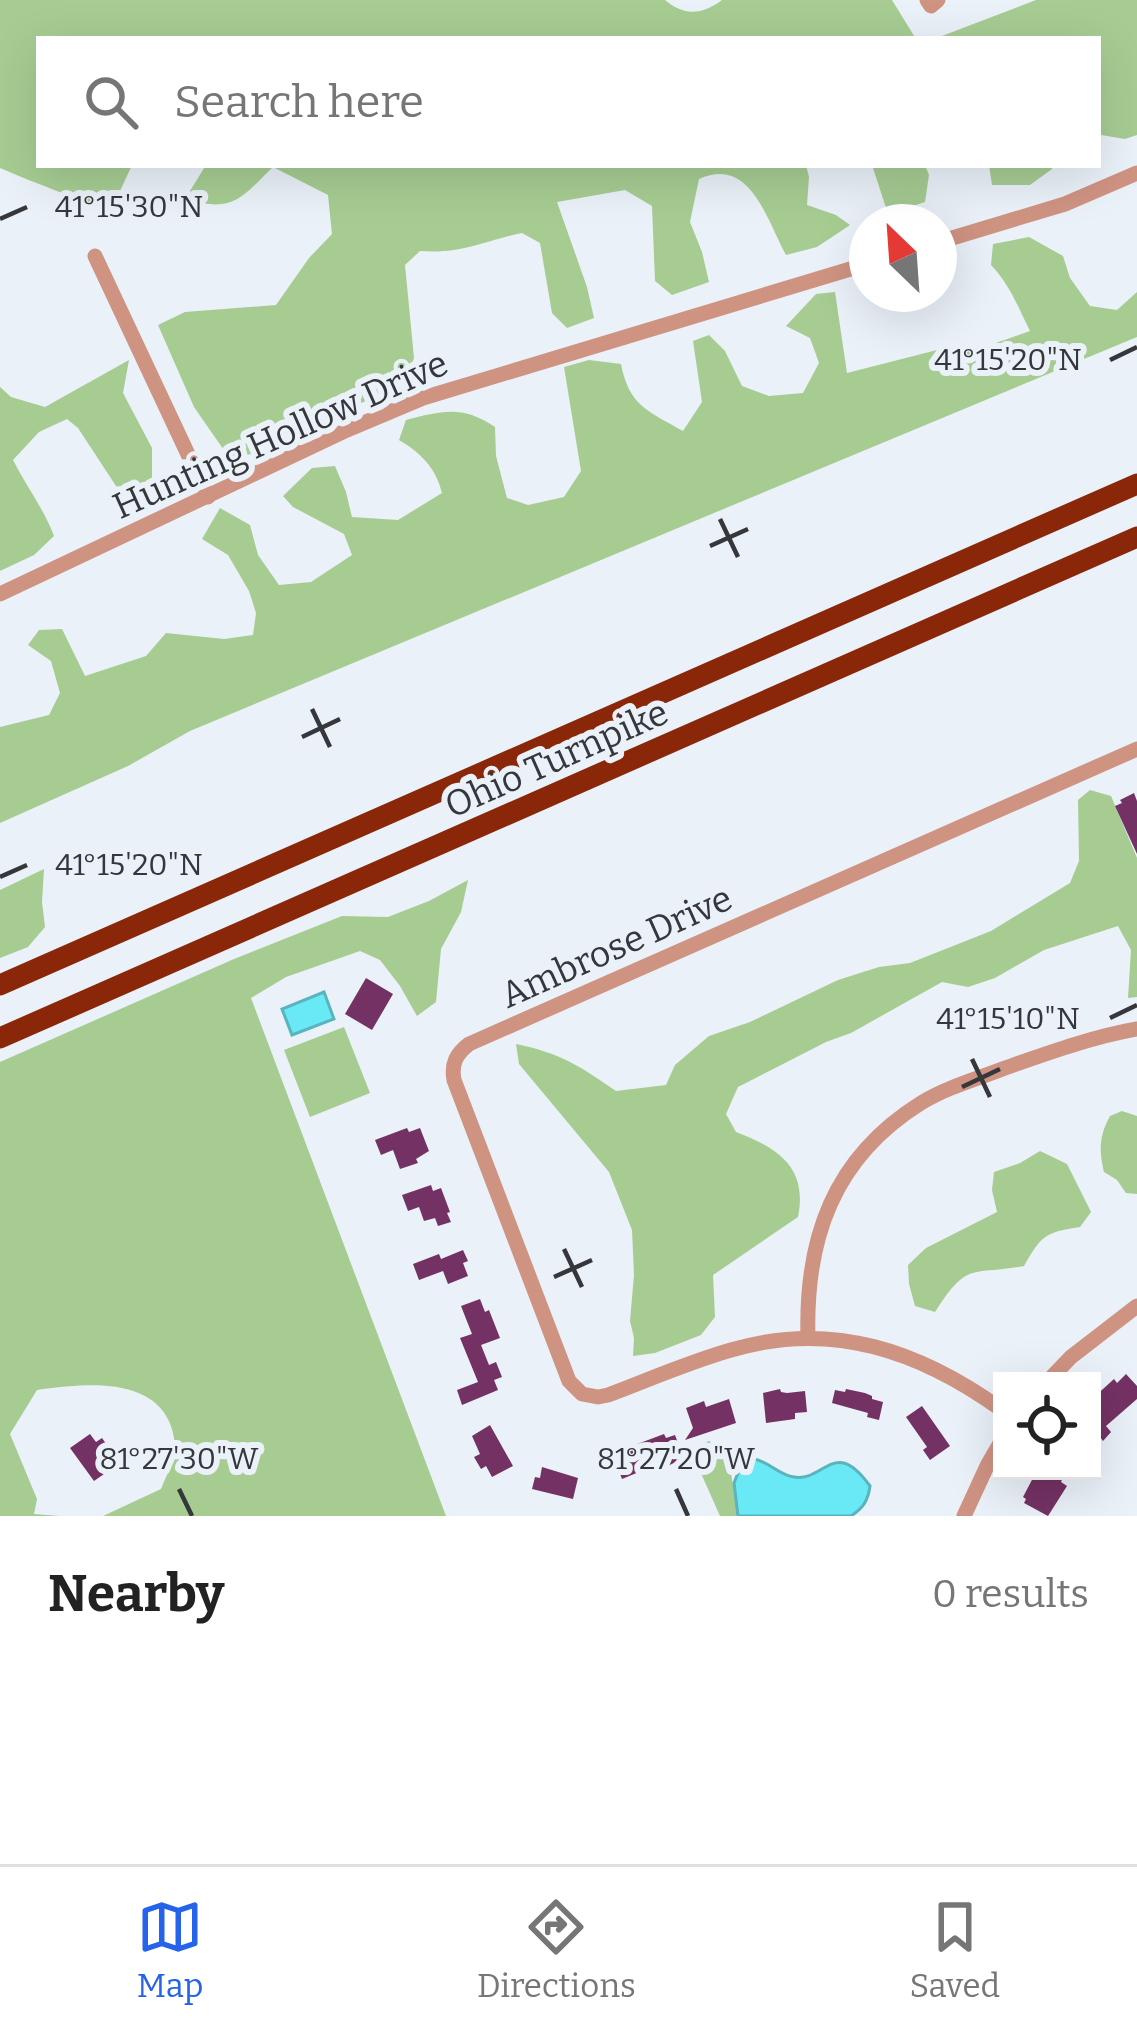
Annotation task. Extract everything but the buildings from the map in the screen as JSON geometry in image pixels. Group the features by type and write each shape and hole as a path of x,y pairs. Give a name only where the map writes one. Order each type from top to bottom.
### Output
{"highway":[{"name":"Ohio Turnpike","path":"0,986 1137,484"},
{"name":"Ohio Turnpike","path":"0,1038 1137,537"}],"street":[{"path":"927,0 931,6 938,0"},
{"path":"957,237 1065,204 1137,173"},
{"path":"95,256 208,497"},
{"name":"Hunting Hollow Drive","path":"0,594 423,398 849,269"},
{"name":"Ambrose Drive","path":"808,1338 735,1348 608,1395 598,1397 575,1389 454,1080 453,1064 462,1049 1137,749"},
{"path":"993,1404 920,1360 858,1342 808,1338 808,1281 819,1232 844,1179 866,1150 924,1101 1037,1057 1137,1029"},
{"path":"1057,1372 1137,1306"},
{"path":"964,1516 993,1456"}],"green space":[{"path":"0,0 665,0 693,12 722,0 892,0 914,36 36,36 36,168 131,168 110,213 0,168"},
{"path":"1036,0 1137,0 1137,135 1125,139 1101,135 1101,36 942,36"},
{"path":"204,168 272,168 235,200 201,203 185,199"},
{"path":"275,168 807,168 807,205 849,224 817,247 786,255 744,183 717,174 699,179 690,222 709,282 672,295 655,281 652,206 625,190 557,202 594,318 567,328 552,313 540,243 522,233 461,249 420,251 405,265 414,358 405,382 256,454 228,456 194,407 158,325 185,312 276,305 332,234 328,195"},
{"path":"873,168 926,168 925,202 885,204"},
{"path":"989,168 1052,168 1030,185 992,185"},
{"path":"1029,237 1063,256 1070,278 1090,306 1117,310 1137,292 1137,337 190,731 128,766 0,823 0,727 49,715 60,693 51,661 28,645 39,630 62,629 85,676 146,656 166,633 224,639 253,635 256,613 249,591 228,555 202,539 220,508 250,525 258,555 279,585 311,582 352,555 344,534 293,507 283,496 312,468 335,466 352,517 398,520 442,493 427,462 399,440 406,420 452,412 483,420 495,427 496,456 507,498 528,505 564,497 581,471 564,367 589,360 621,364 635,398 683,431 702,402 693,341 709,335 725,351 742,386 769,396 803,393 819,363 810,338 786,326 816,294 835,292 847,373 941,349 990,345 1030,331 1009,288 991,265 993,244"},
{"path":"129,360 123,393 152,448 152,478 144,503 116,486 67,419 39,432 13,460 54,536 34,555 0,571 0,387 11,397 45,407"},
{"path":"1090,790 1111,796 1137,858 1137,997 1128,998 1131,950 1118,926 1044,950 995,978 968,987 942,982 851,1033 738,1087 726,1114 736,1132 777,1153 794,1172 798,1217 713,1275 715,1317 701,1335 655,1353 633,1356 632,1230 609,1172 519,1064 516,1044 569,1062 616,1091 666,1085 675,1065 709,1036 838,980 910,963 991,931 1070,883 1079,861 1078,800"},
{"path":"44,869 45,927 28,947 0,958 0,890"},
{"path":"468,880 461,912 441,949 436,1002 417,1016 380,960 360,951 286,977 251,998 446,1516 103,1516 161,1489 175,1444 169,1421 158,1405 141,1394 79,1386 37,1390 10,1434 37,1499 34,1514 60,1516 0,1516 0,1062 342,916 388,917"},
{"path":"344,1027 370,1093 310,1117 284,1050"},
{"path":"1122,1111 1137,1116 1137,1194 1126,1193 1102,1164 1104,1130 1110,1116"},
{"path":"1040,1151 1067,1164 1091,1212 1080,1227 1045,1237 1024,1266 964,1277 935,1312 915,1306 908,1265 926,1248 997,1212 994,1172"},
{"path":"708,1441 720,1444 729,1461 738,1516 720,1516 692,1453"}],"water":[{"path":"324,992 334,1019 292,1035 282,1009"},
{"path":"750,1458 794,1477 838,1462 847,1464 870,1486 868,1496 851,1516 738,1516 734,1483 743,1461"}]}
